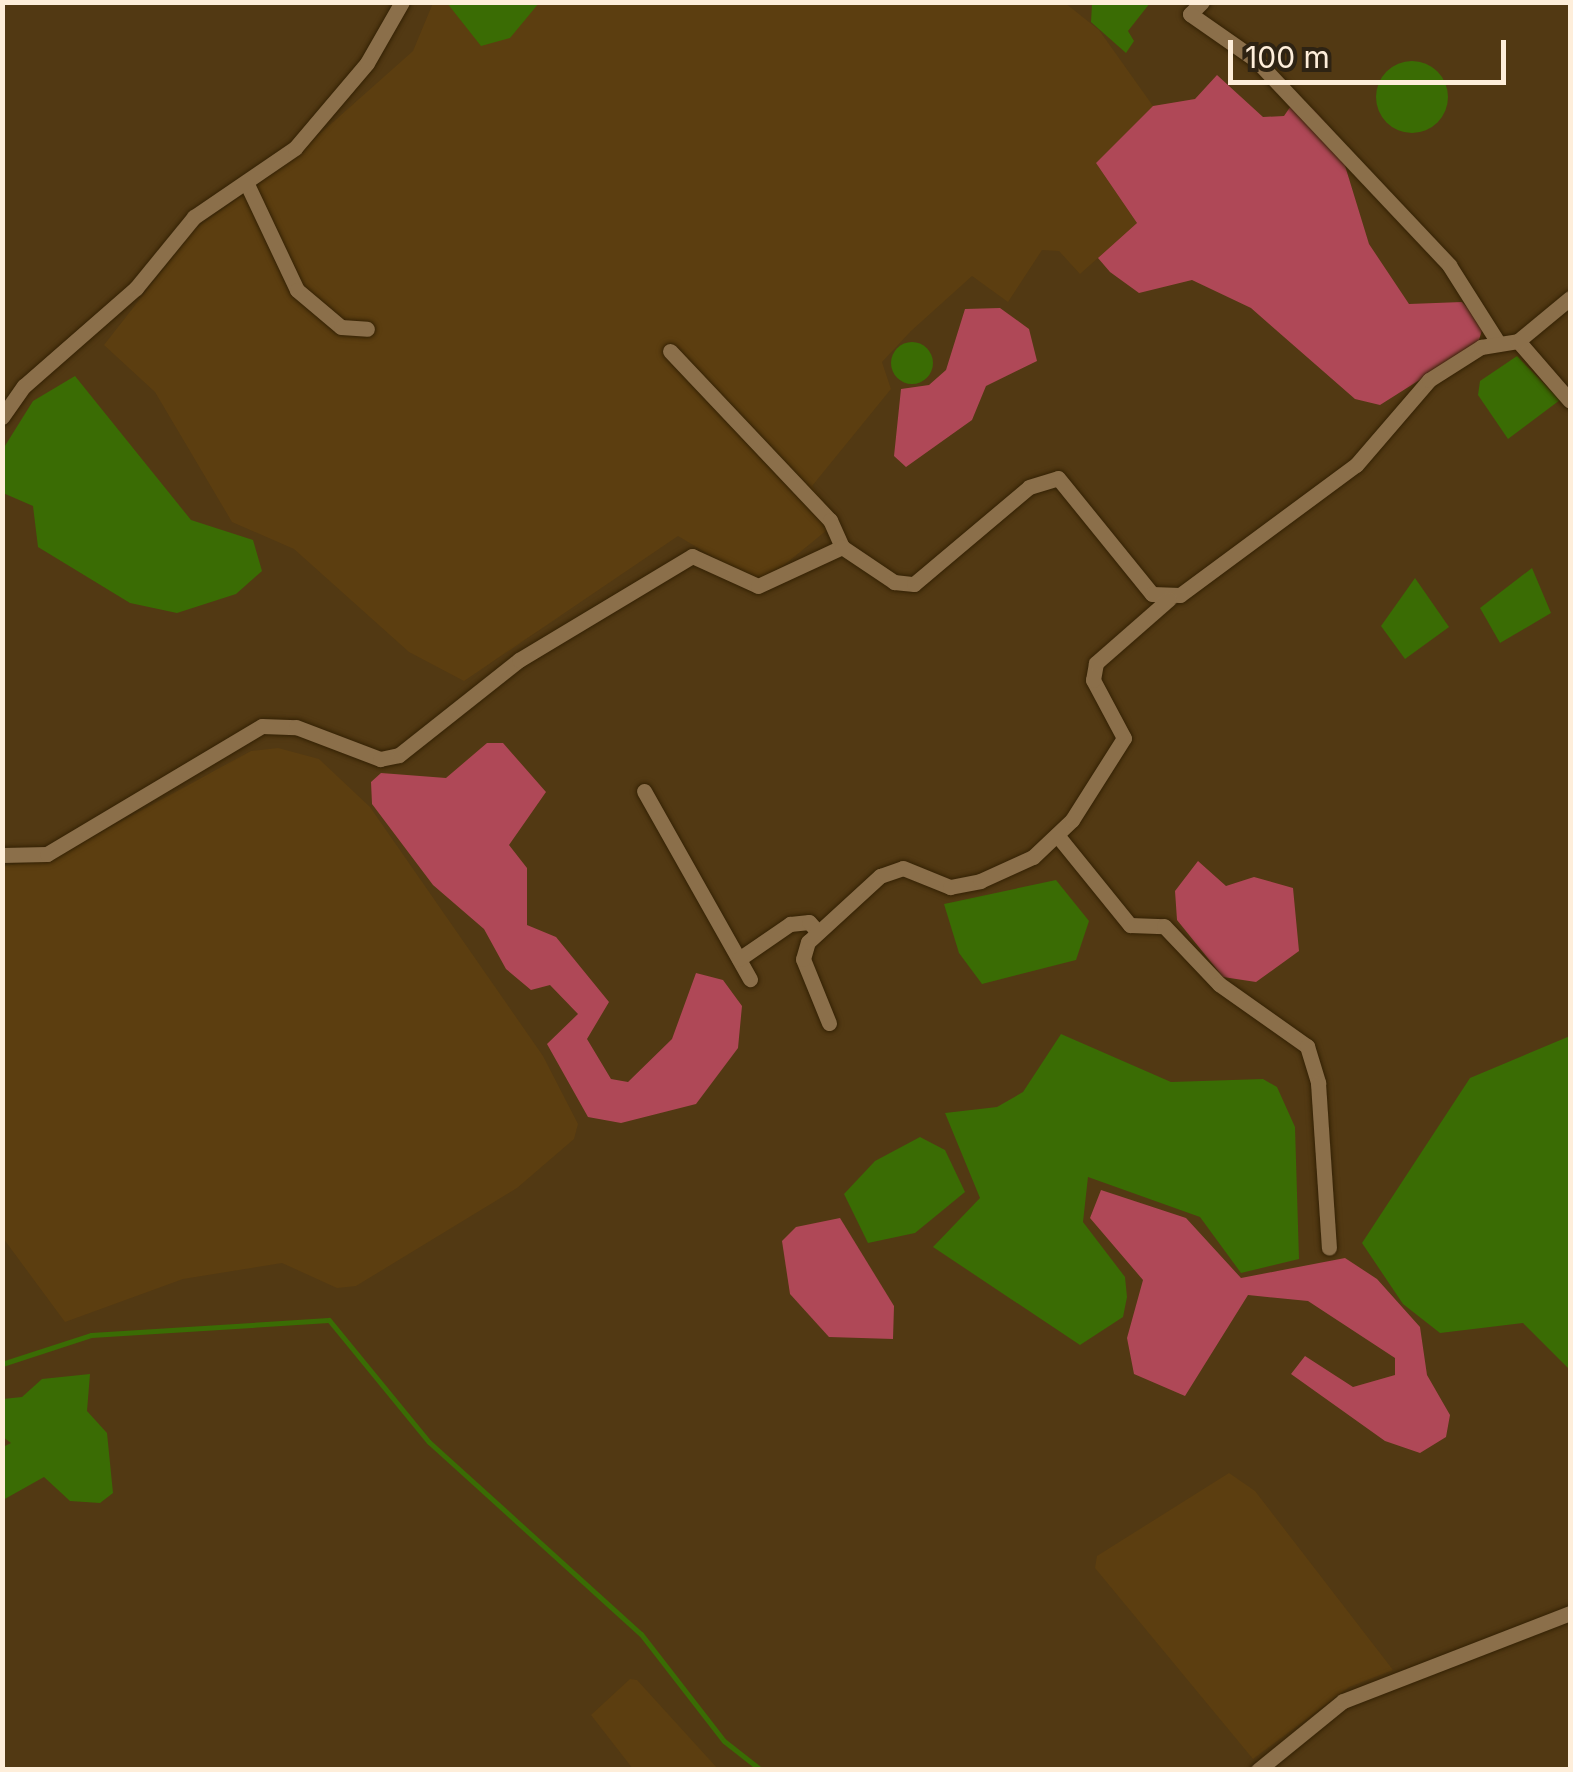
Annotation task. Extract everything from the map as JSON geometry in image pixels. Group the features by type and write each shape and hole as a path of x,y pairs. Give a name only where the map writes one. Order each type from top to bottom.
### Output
{"street":[{"path":"2,417 24,386 136,288 194,217 246,182 324,117 402,2"},
{"path":"1202,2 1190,14 1256,60 1449,265 1500,344"},
{"path":"246,182 297,290 341,327 367,329"},
{"path":"828,1023 803,959 818,932 880,876 903,868 950,887 980,880 1057,835 1124,738 1094,680 1096,663 1169,599 1327,490 1429,380 1500,344 1518,341 1570,298"},
{"path":"1518,341 1570,401"},
{"path":"670,351 830,520 842,548 894,582 914,584 1030,487 1058,478 1152,594 1169,599"},
{"path":"2,856 47,854 262,726 296,727 380,760 399,755 519,660 683,558 700,557 758,586 842,548"},
{"path":"644,791 750,979"},
{"path":"1057,835 1130,925 1164,926 1219,984 1307,1046 1318,1083 1329,1248"},
{"path":"739,959 790,924 809,922 818,932"},
{"path":"1261,1768 1343,1701 1570,1613"}],"shaded area":[{"path":"447,2 539,3 510,38 481,46"},
{"path":"433,3 1065,3 1099,30 1153,106 1096,163 1137,223 1080,274 1059,251 1042,250 1008,302 972,276 911,331 882,362 891,389 812,486 838,521 767,579 752,580 678,536 464,681 409,652 294,549 232,522 155,392 104,345 194,230 286,164 413,51"},
{"path":"1092,3 1150,3 1128,31 1134,41 1126,53 1091,22"},
{"path":"1412,61 1438,71 1448,97 1438,123 1412,133 1386,123 1376,97 1386,71"},
{"path":"1217,75 1263,117 1284,116 1297,97 1313,109 1335,133 1369,244 1409,304 1462,302 1484,324 1478,343 1380,405 1355,399 1251,308 1192,280 1139,293 1110,272 1098,258 1137,223 1096,163 1153,106 1195,99"},
{"path":"1000,308 1029,329 1037,361 986,386 972,420 906,467 894,456 901,389 929,385 946,370 965,309"},
{"path":"912,342 927,348 933,363 927,378 912,384 897,378 891,363 897,348"},
{"path":"1517,356 1560,400 1508,439 1478,395 1480,381"},
{"path":"75,376 191,520 253,540 262,571 236,594 177,613 130,603 38,547 33,506 3,493 3,449 33,401"},
{"path":"1532,568 1551,613 1500,643 1480,608"},
{"path":"1415,578 1449,627 1405,659 1381,626"},
{"path":"487,743 503,743 546,792 509,845 527,868 527,925 556,937 609,1002 587,1039 611,1079 628,1082 672,1039 696,973 723,980 742,1006 738,1048 696,1104 621,1123 588,1117 547,1044 578,1014 550,985 531,990 506,969 484,929 433,885 372,804 371,782 381,773 446,778"},
{"path":"278,748 319,759 370,807 543,1056 578,1124 574,1139 517,1188 356,1286 337,1288 282,1263 183,1279 65,1322 3,1238 3,866 50,860 251,751"},
{"path":"1198,861 1226,886 1254,877 1293,888 1299,951 1256,982 1223,977 1177,920 1175,891"},
{"path":"1056,880 1089,921 1076,960 982,984 959,953 944,904"},
{"path":"1061,1034 1171,1082 1263,1079 1277,1087 1295,1127 1299,1259 1241,1273 1200,1217 1088,1177 1083,1222 1125,1277 1127,1297 1123,1317 1080,1345 933,1247 980,1198 945,1113 997,1107 1023,1092"},
{"path":"1570,1036 1570,1370 1523,1323 1440,1333 1403,1304 1362,1243 1470,1078"},
{"path":"920,1137 945,1150 965,1192 915,1233 868,1243 844,1194 875,1161"},
{"path":"1101,1190 1186,1218 1241,1278 1345,1258 1377,1279 1420,1327 1427,1375 1450,1415 1446,1437 1420,1453 1385,1441 1291,1374 1305,1356 1353,1387 1395,1375 1395,1358 1308,1301 1248,1295 1185,1396 1134,1374 1127,1338 1143,1280 1090,1218"},
{"path":"840,1218 894,1306 893,1339 829,1337 790,1294 782,1241 796,1227"},
{"path":"90,1374 87,1411 107,1433 113,1493 100,1503 70,1501 44,1477 3,1500 3,1447 11,1443 3,1437 3,1399 22,1397 42,1379"},
{"path":"1229,1473 1255,1491 1393,1670 1349,1687 1253,1759 1095,1568 1097,1556"},
{"path":"630,1679 637,1680 718,1769 633,1769 591,1715"}],"waterway":[{"path":"2,1364 91,1335 329,1320 429,1442 641,1634 724,1741 761,1770"}]}
